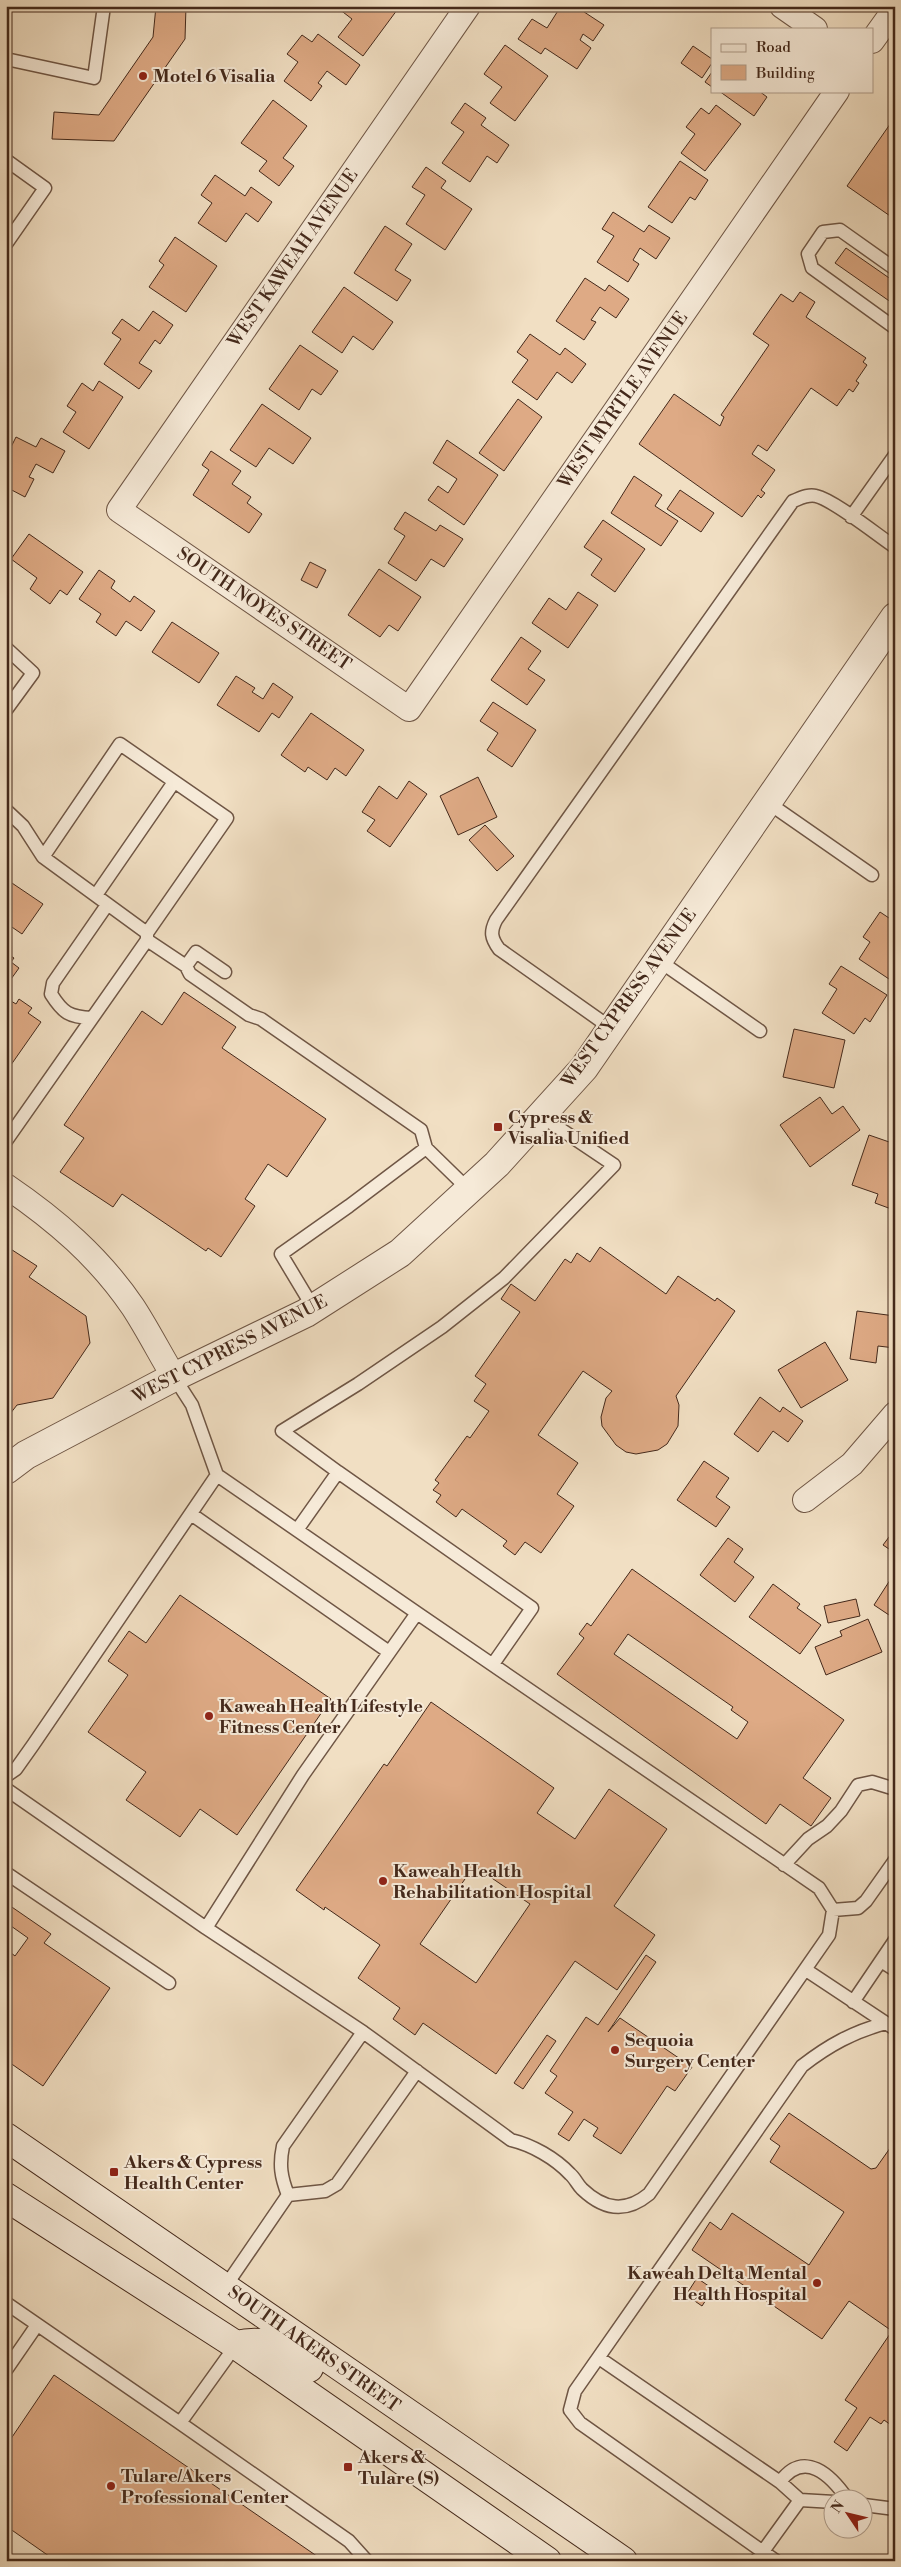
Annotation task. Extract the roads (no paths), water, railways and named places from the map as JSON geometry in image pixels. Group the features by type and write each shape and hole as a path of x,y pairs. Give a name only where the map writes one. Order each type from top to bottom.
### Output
{"main road":[{"name":"WEST CYPRESS AVENUE","path":"6,1470 26,1455 174,1377 314,1309 400,1253 497,1164 584,1068 895,617"},
{"name":"SOUTH AKERS STREET","path":"6,2137 623,2561"},
{"path":"6,2197 236,2345 547,2561"},
{"path":"236,2345 251,2341 274,2345 484,2489 521,2492"}],"street":[{"name":"WEST KAWEAH AVENUE","path":"119,510 468,6"},
{"path":"782,6 815,28"},
{"path":"874,38 895,9"},
{"name":"WEST MYRTLE AVENUE","path":"409,709 836,92"},
{"name":"SOUTH NOYES STREET","path":"119,510 409,709"},
{"path":"9,1192 49,1216 84,1247 109,1274 134,1309 174,1377"},
{"path":"805,1500 852,1464 895,1414"}],"lane":[{"path":"6,59 94,78 104,6"},
{"path":"6,160 45,188 6,244"},
{"path":"895,269 840,230 823,232 808,254 812,268 895,328"},
{"path":"851,517 895,455"},
{"path":"611,1028 499,949 492,941 491,930 786,509 794,501 804,496 815,496 828,501 895,547"},
{"path":"6,648 33,673 6,710"},
{"path":"6,1141 92,1018 227,818 120,744 43,857"},
{"path":"96,895 174,782"},
{"path":"767,802 872,875"},
{"path":"6,810 23,826 43,857 96,895 186,966 190,974 249,1015 261,1019 421,1130 426,1148 469,1190"},
{"path":"92,1018 76,1017 60,1009 51,994 53,983 107,905"},
{"path":"186,966 196,952 225,972"},
{"path":"658,960 760,1031"},
{"path":"493,1664 532,1608 282,1431 358,1384 442,1327 504,1278 614,1165 541,1116"},
{"path":"314,1309 281,1254 426,1148"},
{"path":"6,1789 206,1928 363,2032 417,2070 458,2104 511,2140 530,2145 570,2173 582,2189 604,2204 624,2208 636,2205 649,2194 829,1935 833,1910 819,1888 217,1475 192,1405 174,1377"},
{"path":"297,1530 338,1472"},
{"path":"6,1776 16,1769 217,1475"},
{"path":"191,1514 389,1652"},
{"path":"206,1928 303,1775 417,1612"},
{"path":"784,1864 808,1839 827,1826 841,1811 858,1785 872,1782 895,1790"},
{"path":"833,1910 858,1908 866,1901 895,1860"},
{"path":"6,1873 169,1983"},
{"path":"854,2002 895,1940"},
{"path":"881,1961 895,1970"},
{"path":"806,1970 890,2026"},
{"path":"776,2561 759,2556 580,2423 570,2410 575,2391 802,2066 826,2047 858,2030 890,2026"},
{"path":"288,2195 281,2176 280,2160 283,2146 363,2032"},
{"path":"288,2195 325,2192 336,2184 417,2070"},
{"path":"225,2287 288,2195"},
{"path":"6,2303 349,2541 366,2561"},
{"path":"6,2370 37,2325"},
{"path":"180,2423 236,2345"},
{"path":"598,2358 780,2482 800,2500 824,2501"},
{"path":"780,2482 794,2469 804,2466 814,2468 830,2477 840,2490"},
{"path":"759,2556 800,2500"},
{"path":"874,2506 895,2509"}],"place":[{"name":"Motel 6 Visalia","path":"143,76"},
{"name":"Cypress & Visalia Unified","path":"498,1127"},
{"name":"Kaweah Health Lifestyle Fitness Center","path":"209,1716"},
{"name":"Kaweah Health Rehabilitation Hospital","path":"383,1881"},
{"name":"Sequoia Surgery Center","path":"615,2050"},
{"name":"Akers & Cypress Health Center","path":"114,2172"},
{"name":"Kaweah Delta Mental Health Hospital","path":"817,2283"},
{"name":"Akers & Tulare (S)","path":"348,2467"},
{"name":"Tulare/Akers Professional Center","path":"111,2486"}]}
